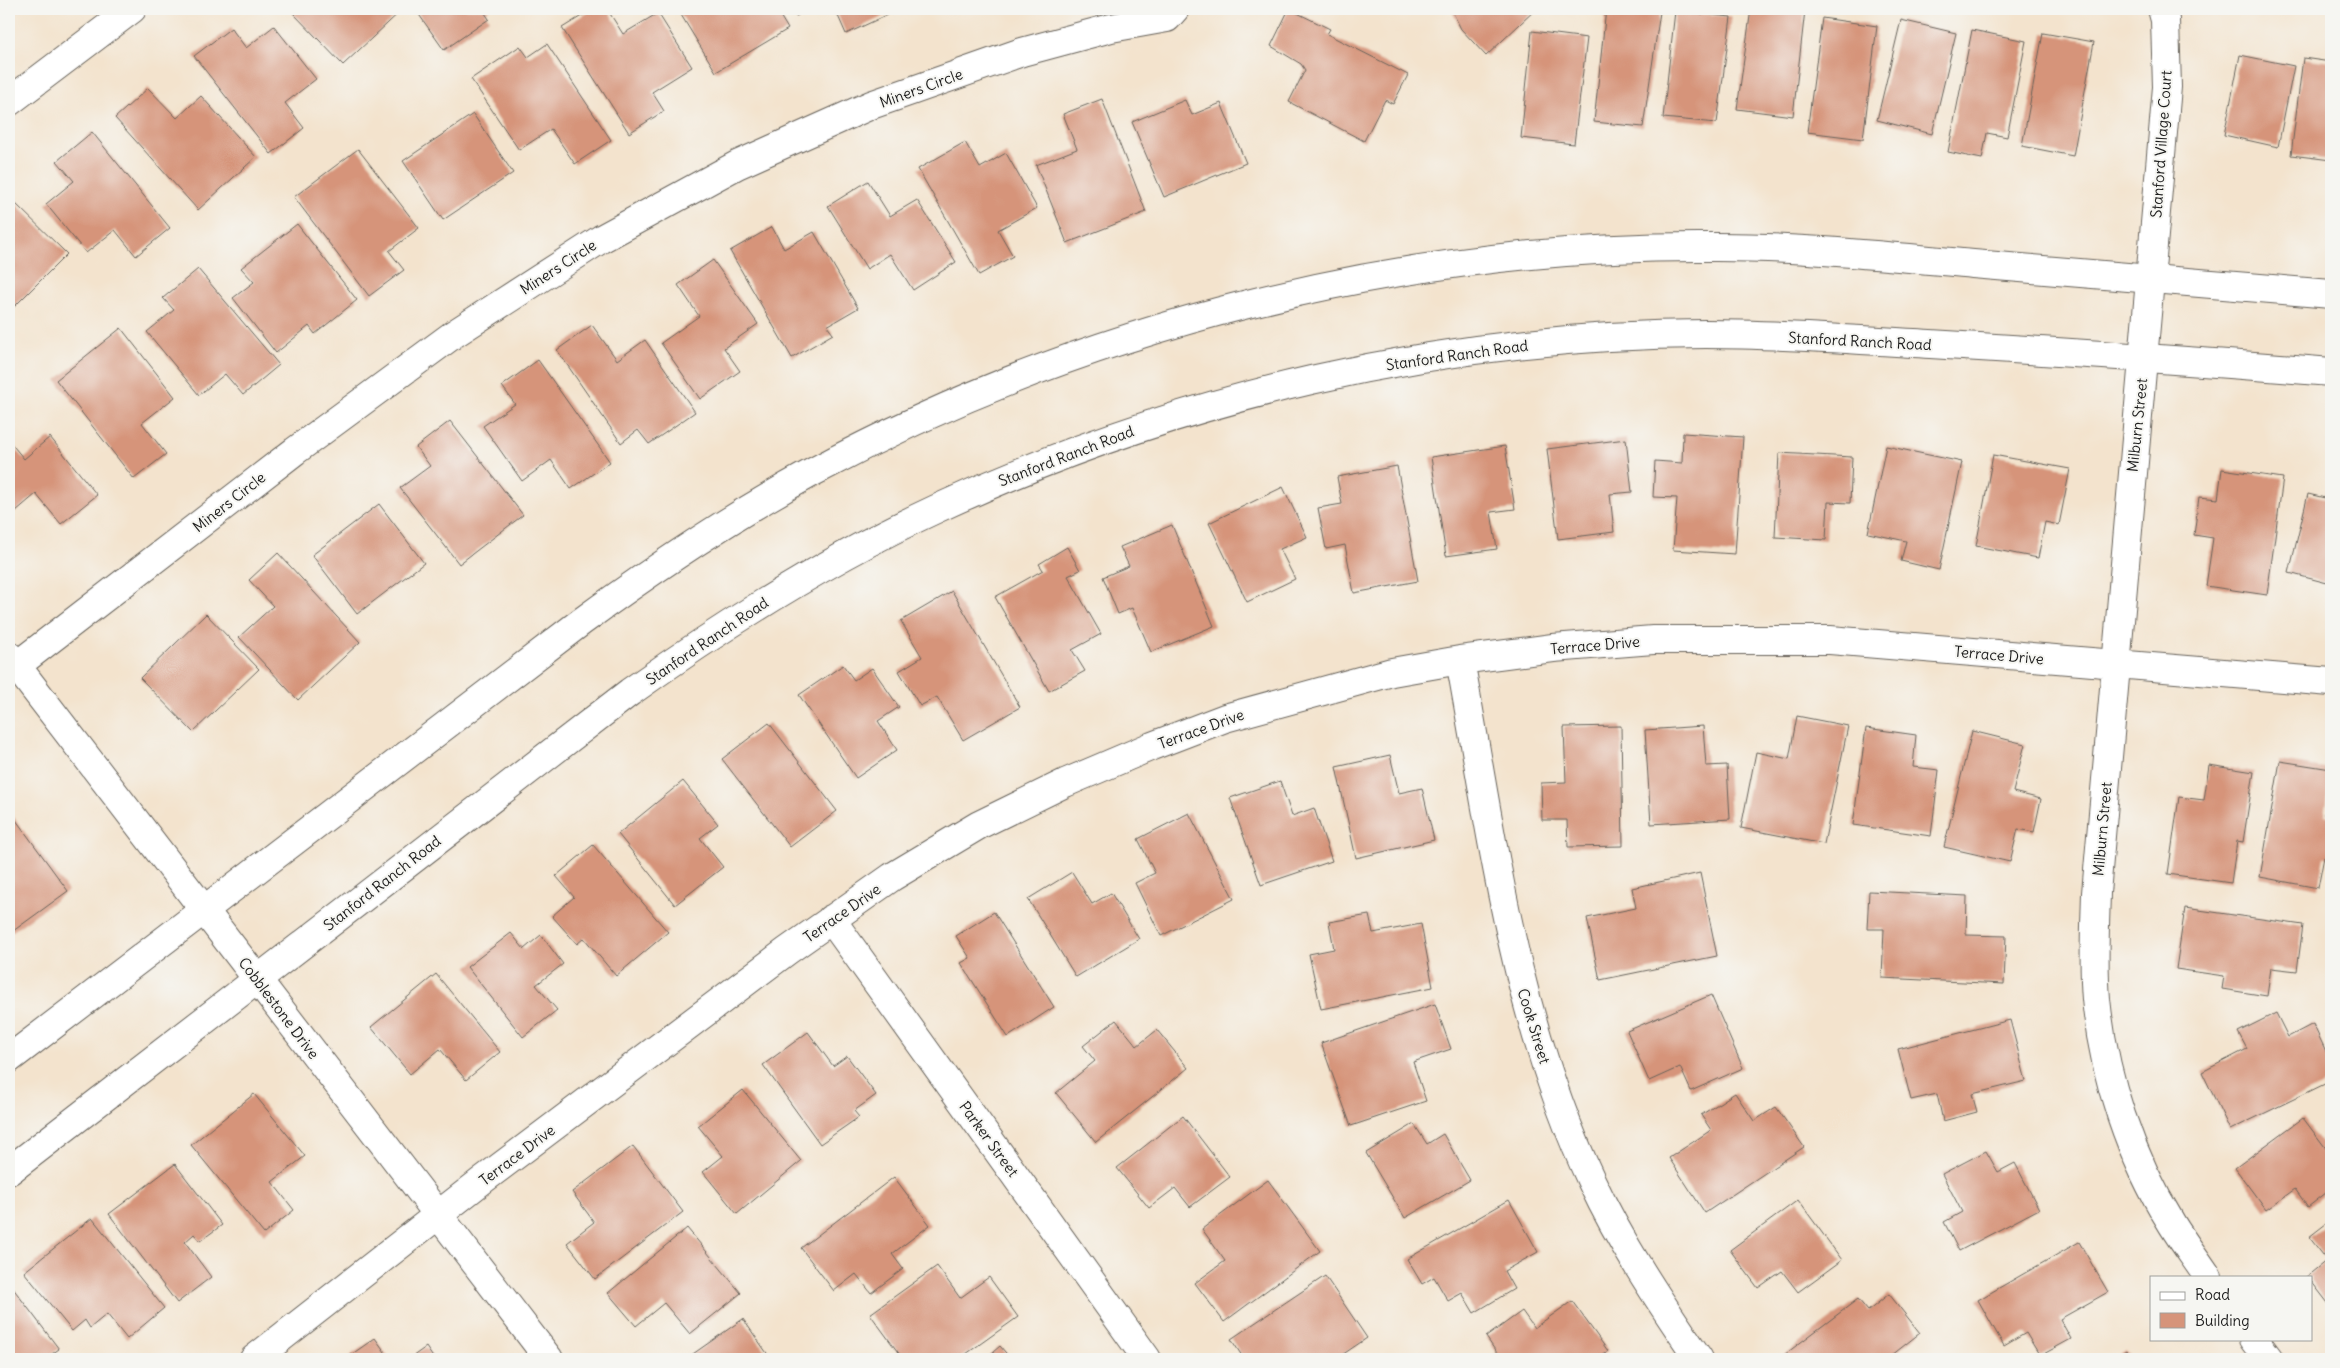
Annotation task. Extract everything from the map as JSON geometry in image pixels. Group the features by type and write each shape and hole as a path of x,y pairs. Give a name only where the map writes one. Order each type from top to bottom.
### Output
{"street":[{"path":"9,102 132,9"},
{"name":"Miners Circle","path":"12,661 454,334 601,239 737,165 872,105 1022,52 1111,28 1167,18 1175,9"},
{"name":"Stanford Village Court","path":"2145,356 2167,87 2165,20 2162,9"},
{"path":"9,1059 581,622 652,570 736,517 813,472 979,393 1095,350 1238,306 1329,284 1447,266 1618,249 1715,247 1814,250 2331,294"},
{"name":"Stanford Ranch Road","path":"9,1171 630,692 700,642 775,596 934,510 1108,438 1179,414 1266,390 1351,370 1441,354 1621,337 1707,334 1799,337 2145,356 2331,372"},
{"name":"Milburn Street","path":"2145,356 2136,428 2096,893 2096,998 2111,1080 2136,1154 2172,1224 2207,1276"},
{"name":"Terrace Drive","path":"254,1359 516,1156 831,919 892,877 978,825 1065,783 1152,746 1225,718 1392,672 1460,660 1553,648 1644,641 1830,640 2331,682"},
{"name":"Cook Street","path":"1460,660 1502,902 1538,1043 1562,1113 1592,1182 1625,1244 1660,1303 1699,1359"},
{"name":"Cobblestone Drive","path":"12,661 549,1359"},
{"name":"Parker Street","path":"831,919 1147,1359"},
{"path":"2255,1340 2269,1359"}],"building":[{"path":"297,9 403,9 343,65 293,13"},
{"path":"415,9 490,9 485,13 489,19 444,50"},
{"path":"593,9 607,9 623,34 658,13 692,67 652,92 664,111 629,133 562,28"},
{"path":"679,9 776,9 788,29 716,72"},
{"path":"793,9 812,9 796,16"},
{"path":"835,9 884,9 887,15 846,34"},
{"path":"1289,9 1330,29 1327,34 1408,75 1393,104 1385,100 1364,141 1289,102 1305,70 1301,64 1271,46"},
{"path":"1454,9 1536,9 1486,56 1461,29 1452,11"},
{"path":"1606,9 1660,12 1643,127 1594,122"},
{"path":"1751,9 1805,10 1793,116 1737,109"},
{"path":"1675,11 1731,17 1717,123 1663,118"},
{"path":"1822,18 1877,26 1863,139 1807,132"},
{"path":"1901,20 1956,33 1932,134 1877,120"},
{"path":"274,26 316,79 285,103 304,128 271,154 194,56 231,28 246,48"},
{"path":"1972,30 2026,41 2007,137 1987,133 1982,159 1948,152"},
{"path":"1532,31 1587,38 1574,144 1521,138"},
{"path":"2043,33 2094,42 2073,156 2022,146"},
{"path":"547,44 611,140 575,164 551,129 519,150 471,79 520,46 528,57"},
{"path":"2240,55 2294,66 2278,147 2224,135"},
{"path":"2303,58 2331,62 2331,160 2291,155"},
{"path":"148,88 177,118 201,96 256,157 198,210 115,118"},
{"path":"1102,99 1146,212 1067,243 1036,165 1077,149 1063,114"},
{"path":"1185,100 1192,115 1221,103 1246,163 1164,197 1132,122"},
{"path":"473,114 513,173 443,220 403,161"},
{"path":"92,132 170,228 136,256 115,230 86,253 46,204 74,181 57,161"},
{"path":"965,142 980,168 1006,153 1037,208 998,230 1013,256 979,275 918,169"},
{"path":"358,149 419,228 389,251 404,270 369,296 294,197"},
{"path":"868,181 890,216 917,200 956,262 913,290 890,254 867,269 828,206"},
{"path":"13,201 67,254 9,312 9,205"},
{"path":"297,224 357,300 315,334 309,326 276,353 233,298 254,282 241,268"},
{"path":"772,227 784,249 814,232 858,308 827,326 833,334 792,358 730,251"},
{"path":"713,260 758,324 724,348 740,371 700,399 661,343 699,316 678,285"},
{"path":"198,269 279,365 243,395 225,374 199,395 147,332 174,310 163,298"},
{"path":"592,325 617,360 645,340 695,412 649,444 638,430 621,443 557,350"},
{"path":"121,328 175,397 142,423 166,454 134,479 56,380"},
{"path":"538,360 610,462 571,489 551,460 522,481 483,426 515,404 502,386"},
{"path":"450,421 523,515 459,564 400,488 430,466 416,447"},
{"path":"1683,433 1743,437 1735,554 1673,550 1677,498 1653,497 1655,461 1682,463"},
{"path":"50,437 97,495 61,524 36,494 9,517 9,441 24,459"},
{"path":"1626,439 1632,492 1610,494 1614,532 1558,539 1547,449"},
{"path":"1505,446 1515,509 1491,512 1497,549 1446,556 1431,457"},
{"path":"1886,446 1962,462 1939,570 1901,561 1906,541 1868,533"},
{"path":"1779,453 1852,457 1850,503 1828,502 1826,540 1775,537"},
{"path":"1993,455 2070,469 2059,525 2045,522 2038,558 1976,546"},
{"path":"1397,466 1418,581 1354,593 1345,545 1326,549 1318,508 1342,504 1337,477"},
{"path":"2222,469 2283,478 2267,595 2206,586 2213,538 2194,535 2199,497 2218,499"},
{"path":"2328,485 2331,486 2331,584 2289,573 2308,494 2325,498"},
{"path":"1283,487 1307,537 1280,549 1295,579 1247,602 1209,523"},
{"path":"379,504 424,563 357,614 312,555"},
{"path":"1172,525 1214,626 1151,652 1132,608 1118,614 1103,577 1129,566 1120,547"},
{"path":"1067,547 1080,570 1068,576 1101,634 1072,650 1085,671 1049,691 995,597 1043,570 1039,564"},
{"path":"278,553 360,642 298,700 239,637 273,606 249,580"},
{"path":"952,591 1020,707 963,740 937,697 920,706 899,671 922,657 901,621"},
{"path":"206,614 259,669 193,732 140,678"},
{"path":"843,665 854,680 872,668 899,707 878,721 897,750 856,778 799,695"},
{"path":"1797,716 1848,726 1824,844 1741,828 1756,752 1789,759"},
{"path":"769,723 837,811 790,847 722,759"},
{"path":"1621,726 1623,846 1568,847 1567,820 1542,820 1541,783 1566,782 1564,727"},
{"path":"1703,726 1706,766 1727,765 1730,819 1651,824 1645,730"},
{"path":"1866,728 1916,735 1913,767 1939,770 1931,836 1853,825"},
{"path":"1972,731 2025,744 2013,792 2041,799 2034,832 2018,829 2010,862 1944,847"},
{"path":"1390,755 1399,793 1422,788 1434,840 1356,858 1336,767"},
{"path":"2280,761 2331,769 2324,815 2331,817 2331,858 2324,857 2318,888 2260,877"},
{"path":"2209,765 2254,772 2243,842 2237,841 2231,883 2168,874 2179,797 2204,800"},
{"path":"683,781 718,824 700,838 723,867 675,905 618,834"},
{"path":"1280,781 1292,816 1314,808 1332,861 1261,885 1230,798"},
{"path":"1189,813 1234,899 1161,936 1135,883 1155,873 1138,839"},
{"path":"13,816 68,891 9,934 9,820"},
{"path":"593,845 668,932 616,976 584,938 577,944 552,916 574,897 556,876"},
{"path":"1072,872 1092,904 1111,893 1139,939 1076,977 1028,899"},
{"path":"1700,873 1717,956 1600,980 1587,918 1636,908 1632,888"},
{"path":"1869,891 1967,896 1966,935 2006,936 2004,984 1882,978 1884,929 1867,929"},
{"path":"2185,908 2303,925 2297,971 2271,968 2267,996 2222,989 2224,976 2176,969"},
{"path":"994,912 1054,1007 1008,1037 961,963 970,958 956,936"},
{"path":"1369,915 1373,933 1421,924 1433,987 1321,1009 1309,954 1334,949 1329,922"},
{"path":"511,933 524,949 541,935 563,964 536,985 557,1010 523,1037 467,967"},
{"path":"436,974 500,1052 466,1080 440,1049 410,1074 371,1027"},
{"path":"1711,995 1743,1068 1691,1091 1680,1067 1649,1081 1627,1031"},
{"path":"1435,1004 1451,1049 1413,1062 1426,1101 1351,1126 1321,1043"},
{"path":"2276,1013 2288,1037 2313,1024 2331,1062 2331,1081 2230,1130 2202,1072 2247,1049 2238,1032"},
{"path":"1116,1020 1137,1046 1157,1030 1188,1068 1096,1142 1056,1093 1095,1061 1083,1046"},
{"path":"2010,1020 2026,1081 1972,1094 1977,1112 1943,1121 1937,1094 1911,1100 1898,1049"},
{"path":"808,1032 833,1066 847,1056 876,1095 854,1111 859,1117 820,1144 763,1065"},
{"path":"743,1090 801,1161 737,1214 703,1172 723,1156 698,1126"},
{"path":"1735,1093 1754,1121 1776,1107 1804,1147 1705,1213 1669,1158 1711,1130 1701,1115"},
{"path":"254,1094 305,1156 272,1182 294,1210 264,1234 191,1145"},
{"path":"1183,1116 1230,1177 1190,1207 1175,1188 1149,1208 1117,1168"},
{"path":"2303,1118 2331,1155 2331,1189 2308,1207 2295,1189 2266,1210 2235,1168"},
{"path":"1414,1124 1427,1144 1443,1134 1470,1180 1405,1218 1366,1153"},
{"path":"633,1146 683,1212 595,1279 567,1243 594,1222 572,1192"},
{"path":"1986,1151 1998,1172 2015,1163 2039,1209 1959,1251 1944,1222 1962,1212 1942,1174"},
{"path":"175,1164 222,1225 200,1241 194,1234 185,1242 211,1277 177,1303 109,1214"},
{"path":"894,1177 930,1225 892,1254 903,1269 871,1293 856,1274 834,1291 801,1248"},
{"path":"1268,1180 1320,1251 1224,1322 1195,1283 1225,1261 1202,1229"},
{"path":"1509,1200 1538,1252 1504,1271 1514,1289 1474,1313 1462,1293 1448,1301 1434,1277 1422,1284 1407,1259"},
{"path":"1798,1200 1842,1260 1798,1292 1782,1271 1758,1288 1730,1250"},
{"path":"92,1218 164,1308 127,1339 107,1314 90,1328 85,1320 72,1331 24,1272"},
{"path":"2331,1220 2331,1307 2312,1282 2312,1276 2307,1276 2327,1260 2309,1237"},
{"path":"687,1228 741,1293 690,1334 664,1303 636,1326 608,1293"},
{"path":"2079,1242 2108,1292 2060,1319 2071,1339 2040,1356 2026,1333 2004,1346 1978,1300"},
{"path":"937,1266 960,1298 989,1277 1018,1317 959,1359 903,1359 870,1314"},
{"path":"1325,1276 1367,1338 1336,1359 1244,1359 1231,1339"},
{"path":"9,1283 59,1349 45,1359 9,1359"},
{"path":"1889,1294 1920,1333 1887,1359 1787,1359 1784,1355 1858,1299 1868,1311"},
{"path":"1572,1301 1608,1351 1596,1359 1488,1359 1497,1353 1486,1337 1522,1311 1534,1328"},
{"path":"743,1319 771,1359 693,1359 690,1356"},
{"path":"375,1338 390,1359 345,1359"},
{"path":"1000,1346 1011,1359 985,1359"},
{"path":"426,1347 434,1359 409,1359"},
{"path":"2126,1350 2133,1359 2113,1359"}]}
